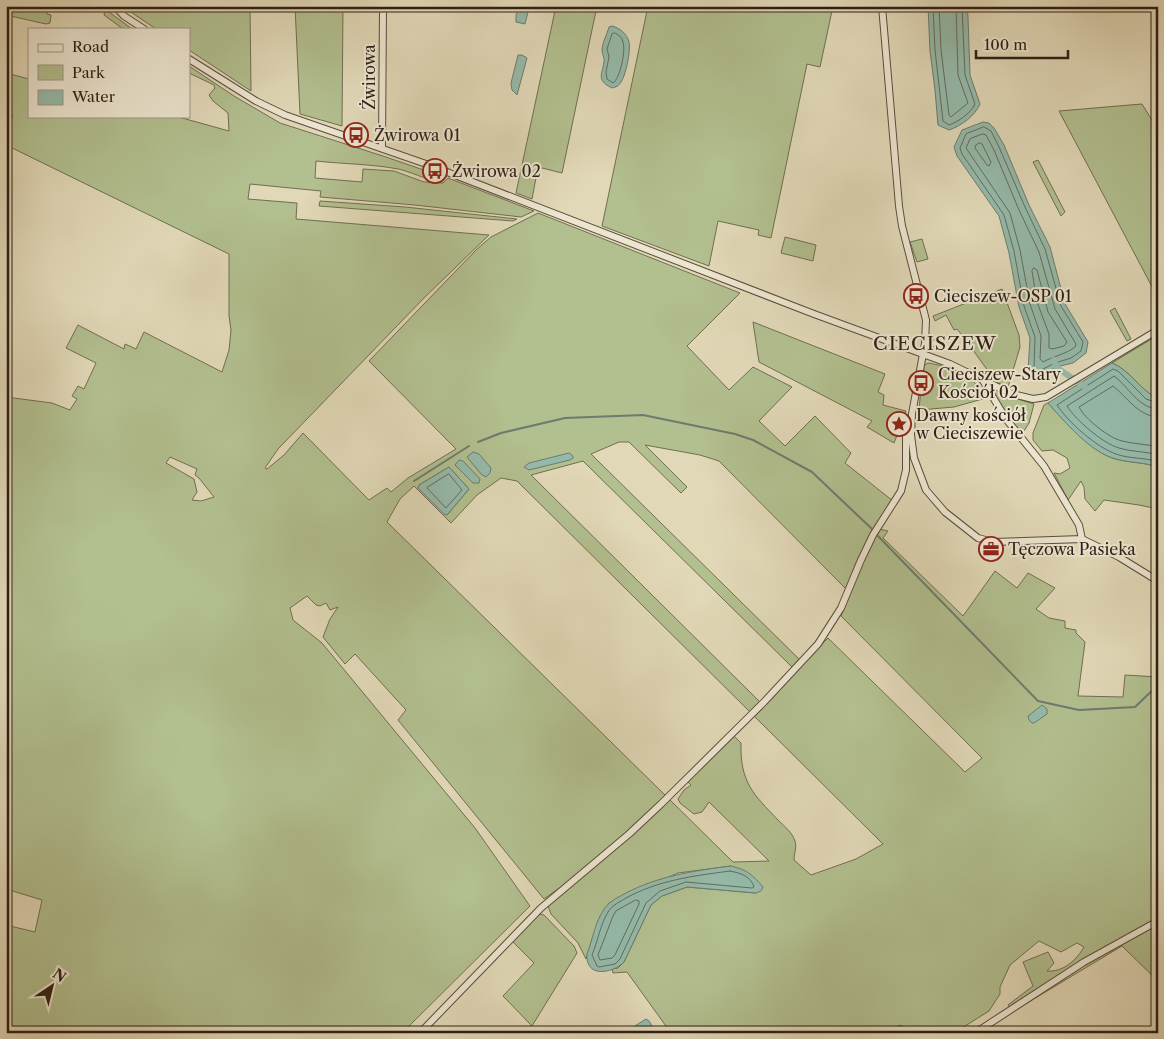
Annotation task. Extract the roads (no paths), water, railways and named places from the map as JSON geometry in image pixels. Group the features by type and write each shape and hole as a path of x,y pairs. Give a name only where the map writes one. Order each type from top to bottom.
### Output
{"street":[{"path":"115,6 124,16 142,28"},
{"name":"Żwirowa","path":"382,148 383,6"},
{"path":"882,6 899,206 902,226 926,320 926,336 911,422 914,458 923,485 941,507 968,532 978,538 993,542 1082,539 1119,557 1158,581"},
{"path":"190,60 230,86 285,115 382,148 950,364 1012,394 1026,398 1040,399 1056,392 1158,330"},
{"path":"929,345 942,340"},
{"path":"982,379 1006,419 1044,466 1079,525 1082,539"},
{"path":"420,1033 541,908 629,834 661,804 764,702 818,644 842,608 873,535 901,491 906,470 906,434 911,422"},
{"path":"975,1033 1084,962 1158,921"}],"water":[{"path":"928,6 967,6 970,75 980,104 975,113 967,120 949,130 938,125 930,51"},
{"path":"519,8 524,8 528,12 525,24 516,22"},
{"path":"612,26 625,34 628,39 629,51 623,79 612,88 601,77 604,60 602,48 609,27"},
{"path":"518,55 527,58 517,95 512,90 511,83"},
{"path":"983,122 989,123 994,128 1004,145 1029,205 1050,247 1065,304 1088,342 1086,353 1073,363 1056,367 1038,378 1028,371 1030,338 1019,307 1009,253 999,216 957,156 954,147 962,130"},
{"path":"1112,363 1124,370 1146,391 1158,399 1158,467 1107,456 1079,436 1048,403"},
{"path":"473,452 479,454 491,468 490,473 486,477 481,474 467,457"},
{"path":"569,453 573,456 570,460 529,470 524,467 529,463"},
{"path":"459,460 463,461 480,479 479,483 473,483 455,465"},
{"path":"449,467 469,489 447,515 418,488 419,485"},
{"path":"1042,705 1047,709 1047,714 1032,723 1028,716"},
{"path":"731,866 741,869 752,876 763,887 761,891 756,893 687,887 662,896 651,905 624,962 606,971 595,970 590,967 587,954 594,930 602,913 611,902 637,888 663,879 689,872"},
{"path":"646,1019 656,1033 638,1033 635,1026"},
{"path":"901,1025 909,1033 885,1033"}],"waterway":[{"path":"1054,360 1056,367 1085,387"},
{"path":"478,442 501,433 565,418 643,415 735,434 753,440 812,472 872,529"},
{"path":"414,481 469,446"},
{"path":"877,535 1038,701 1079,710 1135,707 1158,685"}],"place":[{"name":"Żwirowa 01","path":"356,135"},
{"name":"Żwirowa 02","path":"435,171"},
{"name":"Cieciszew-OSP 01","path":"916,296"},
{"name":"Cieciszew-Stary Kościół 02","path":"921,383"},
{"name":"Dawny kościół w Cieciszewie","path":"899,424"},
{"name":"Tęczowa Pasieka","path":"991,549"}],"district":[{"name":"CIECISZEW","path":"935,343"}]}
